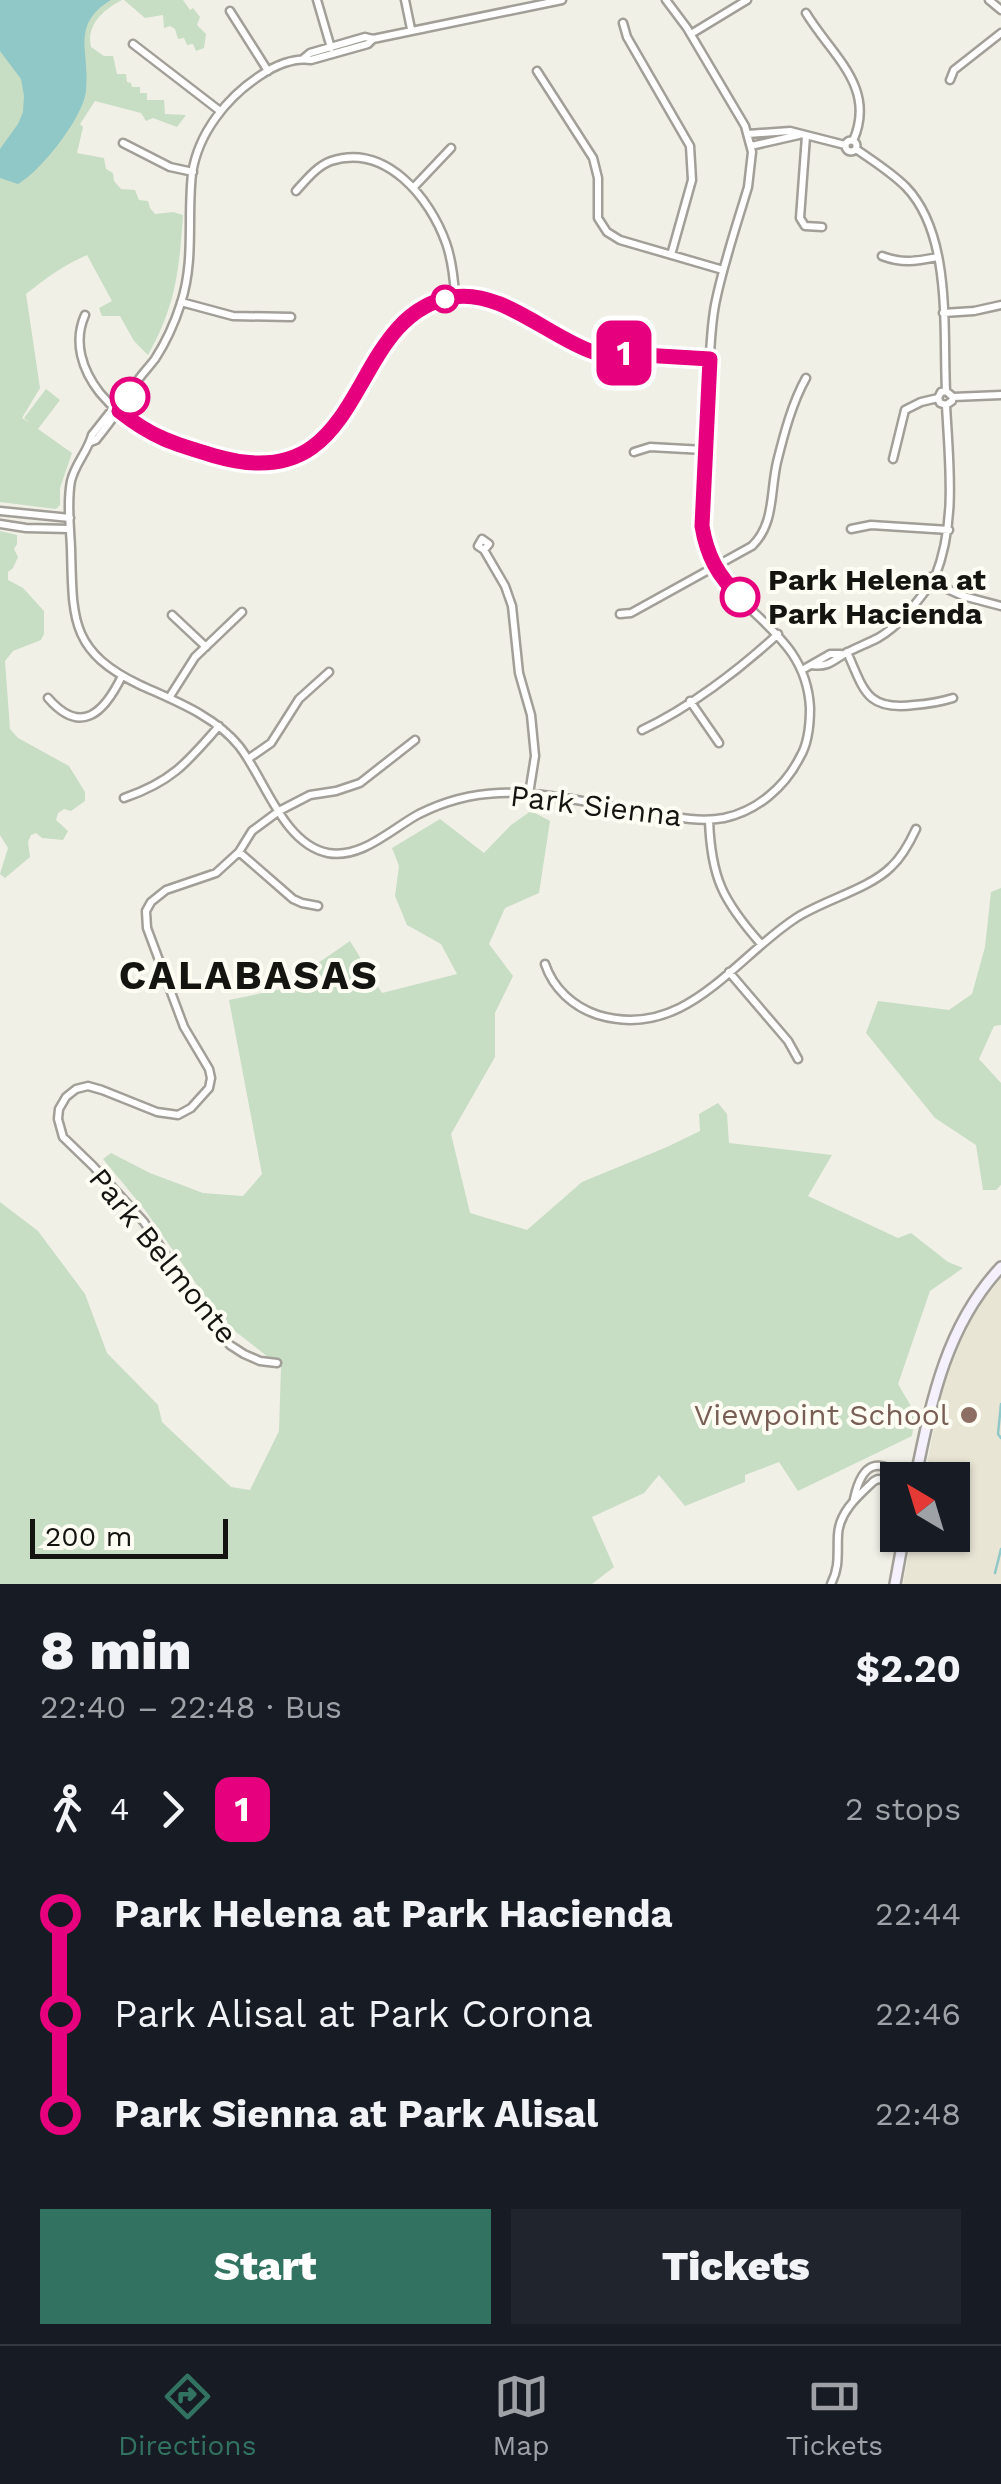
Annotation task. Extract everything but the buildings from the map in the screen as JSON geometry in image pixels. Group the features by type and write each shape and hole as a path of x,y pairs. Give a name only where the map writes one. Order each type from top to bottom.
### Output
{"main road":[{"path":"919,1462 945,1356 964,1318 1001,1267"},
{"path":"895,1584 901,1552"}],"street":[{"path":"316,0 332,50"},
{"path":"405,0 411,29"},
{"name":"Park Sienna","path":"562,0 411,29 373,39 368,44 332,50 311,60 304,58 268,70 220,111 192,172 191,245 181,302 163,346 132,394 91,442 72,478 72,607 77,626 84,643 97,658 122,676 219,726 248,759 294,833 304,843 339,854 367,846 418,814 487,794 530,794 689,820 741,813 773,793 802,754 810,714 802,670"},
{"path":"666,0 742,120 752,146 748,187 714,304 704,450 705,545 724,582 778,634 802,670 822,667 828,660 880,636 906,617 934,582 948,530 946,405"},
{"path":"691,34 746,0"},
{"path":"989,0 1001,10"},
{"path":"230,11 268,70"},
{"path":"806,12 856,87 861,122 851,145"},
{"path":"623,22 627,36 690,146 692,180 670,254"},
{"path":"950,80 954,70 1001,32"},
{"path":"132,44 220,111"},
{"path":"538,70 593,158 601,226 620,240 723,270"},
{"path":"748,134 785,130 851,145 888,172 914,198 933,234 938,257 952,402 946,405"},
{"path":"752,146 803,136"},
{"path":"803,136 800,218 805,226 822,227"},
{"path":"123,142 170,167 192,172"},
{"path":"414,187 451,148"},
{"path":"296,191 329,162 352,158 383,165 401,175 424,200 445,240 456,296"},
{"path":"882,256 912,262 938,257"},
{"path":"85,315 78,343 82,359 94,384 116,409 163,440 242,464 266,465 293,459 312,449 329,433 402,325 416,312 456,296 481,297 501,304 593,352 710,359"},
{"path":"181,302 233,316 291,317"},
{"path":"943,312 1001,305"},
{"path":"620,614 631,613 752,546 761,536 766,527 776,466 798,392 806,378"},
{"path":"938,398 941,392 1001,395"},
{"path":"938,398 946,405"},
{"path":"893,459 905,410 938,398"},
{"path":"634,452 650,447 704,450"},
{"path":"0,511 70,518"},
{"path":"0,524 70,529"},
{"path":"851,529 872,526 948,530"},
{"path":"484,550 512,606 522,688 531,714 535,756 530,794"},
{"path":"934,582 964,596 1001,606"},
{"path":"169,698 184,672 242,612"},
{"path":"172,615 206,647"},
{"path":"642,730 690,702 778,634"},
{"path":"845,653 862,686 880,705 901,707 953,698"},
{"path":"248,759 271,743 299,699 329,672"},
{"path":"48,698 62,714 76,718 90,715 104,706 122,676"},
{"path":"690,702 719,743"},
{"path":"124,798 151,789 174,774 219,726"},
{"name":"Park Belmonte","path":"277,1363 244,1354 214,1328 144,1222 62,1137 58,1108 66,1096 88,1086 157,1112 178,1115 190,1108 209,1088 209,1069 184,1027 146,928 146,911 158,895 216,873 238,852 252,830 279,810 310,795 336,792 360,783 415,740"},
{"path":"709,820 716,878 738,916 761,944"},
{"path":"545,964 550,978 564,994 586,1010 618,1020 642,1020 676,1011 697,999 797,918 889,870 916,828"},
{"path":"238,852 293,898 318,906"},
{"path":"728,972 798,1058"},
{"path":"832,1584 839,1563 838,1530 854,1500 858,1479 868,1468 880,1466"},
{"path":"868,1468 874,1481"},
{"path":"854,1500 880,1479"}],"shaded area":[{"name":"Viewpoint School","path":"1001,1277 1001,1584 903,1584 909,1552 970,1552 970,1462 927,1462 941,1391 957,1344 980,1300"}],"green space":[{"path":"0,0 122,0 98,19 91,32 91,47 104,56 113,56 117,74 126,74 132,87 147,93 147,100 164,100 165,114 186,115 177,127 153,118 146,121 141,113 95,101 80,124 83,127 77,153 104,158 106,169 113,173 121,189 135,190 139,200 148,201 155,214 183,215 175,287 148,355 134,341 120,316 102,316 99,308 112,301 87,255 26,294 40,388 22,418 30,423 24,418 46,389 60,400 38,429 72,453 56,509 0,502"},
{"path":"124,0 183,0 200,17 197,25 206,34 204,48 196,51 184,38 178,39 175,29 164,28 163,15 145,18"},
{"path":"0,531 17,535 14,549 18,557 8,572 8,580 23,588 44,611 41,640 13,651 5,661 10,729 18,738 69,766 85,792 85,801 71,811 64,809 58,813 56,820 68,831 63,840 31,835 30,857 5,878 0,874 8,848 0,835"},
{"path":"531,811 550,821 539,893 505,908 489,944 513,976 495,1013 495,1057 451,1134 470,1213 527,1230 582,1182 700,1131 699,1114 718,1103 727,1114 729,1143 832,1155 808,1196 898,1238 911,1233 948,1262 963,1268 930,1291 898,1384 915,1413 912,1436 798,1491 779,1462 745,1475 745,1482 685,1506 659,1475 644,1493 592,1517 614,1567 592,1584 0,1584 0,1202 38,1231 85,1294 107,1353 158,1405 162,1422 231,1487 250,1490 279,1431 281,1367 222,1321 145,1210 103,1159 111,1153 203,1193 243,1196 262,1174 229,1000 282,989 295,993 295,979 350,941 382,993 457,974 441,944 407,925 395,896 399,866 392,848 440,819 484,853"},
{"path":"1001,888 1001,1025 994,1026 979,1059 1001,1083 1001,1185 996,1190 983,1190 976,1145 935,1118 866,1033 878,1001 949,1010 972,994 985,947 991,892"}],"water":[{"path":"0,0 111,0 90,19 86,30 86,91 77,115 49,156 18,184 0,178 0,149 18,124 24,96 21,79 0,51"}],"waterway":[{"path":"1001,1404 1001,1438"},
{"path":"995,1573 1001,1549"}],"bus line":[{"name":"1","path":"130,397 119,411 163,440 242,464 266,465 293,459 312,449 329,433 402,325 416,312 456,296 481,297 501,304 593,352 710,359 702,526 714,567 740,597"}],"place":[{"name":"Park Helena at Park Hacienda","path":"740,597"},
{"name":"Viewpoint School","path":"969,1415"}],"district":[{"name":"CALABASAS","path":"249,975"}]}
